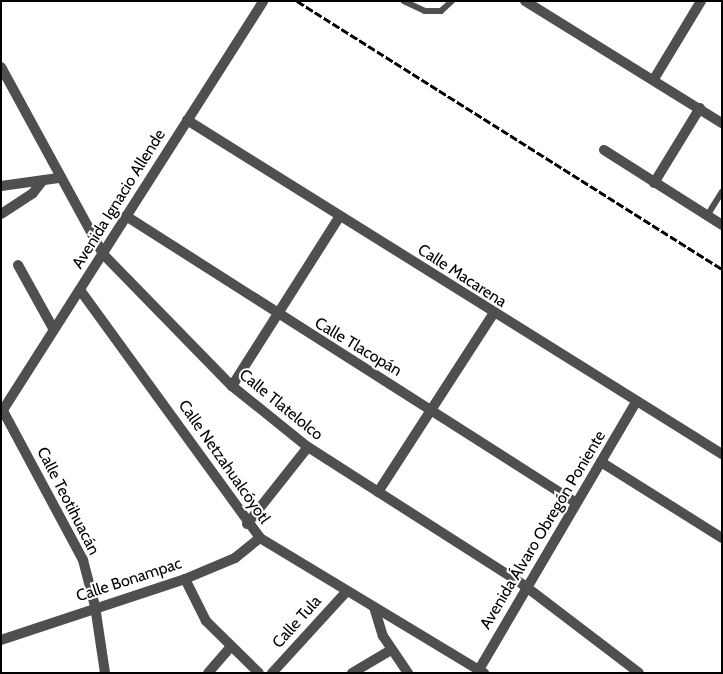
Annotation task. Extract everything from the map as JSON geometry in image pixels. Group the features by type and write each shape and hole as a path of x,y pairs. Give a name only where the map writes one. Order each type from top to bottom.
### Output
{"street":[{"name":"Avenida Ignacio Allende","path":"2,410 263,1"},
{"path":"525,1 654,79 722,123"},
{"path":"654,79 701,1"},
{"name":"Calle Tlatelolco","path":"1,67 58,178 103,254 232,386 308,447 525,586 639,673"},
{"path":"654,183 700,108"},
{"name":"Calle Macarena","path":"187,120 493,314 722,454"},
{"path":"604,150 722,225"},
{"path":"1,186 58,178"},
{"path":"1,214 33,193 43,180"},
{"name":"Calle Tlacopán","path":"126,216 278,315 431,409 576,502"},
{"path":"232,386 340,216"},
{"path":"18,265 54,330"},
{"name":"Calle Netzahualcóyotl","path":"80,290 184,429 247,524 260,538 480,672"},
{"path":"378,492 493,314"},
{"name":"Avenida Álvaro Obregón Poniente","path":"480,672 525,586 636,402"},
{"name":"Calle Teotihuacán","path":"2,410 75,543 95,606 104,673"},
{"path":"247,524 308,447"},
{"path":"601,462 722,538"},
{"name":"Calle Bonampac","path":"1,640 95,606 184,579 235,558 260,538"},
{"path":"184,579 206,621 259,673"},
{"name":"Calle Tula","path":"272,673 346,592"},
{"path":"374,607 377,624 391,650 408,673"},
{"path":"208,673 231,646"},
{"path":"352,673 391,650"}],"lane":[{"path":"404,1 425,10 441,11 452,1"},
{"path":"707,216 722,192"}],"railway":[{"path":"297,1 722,269"}]}
